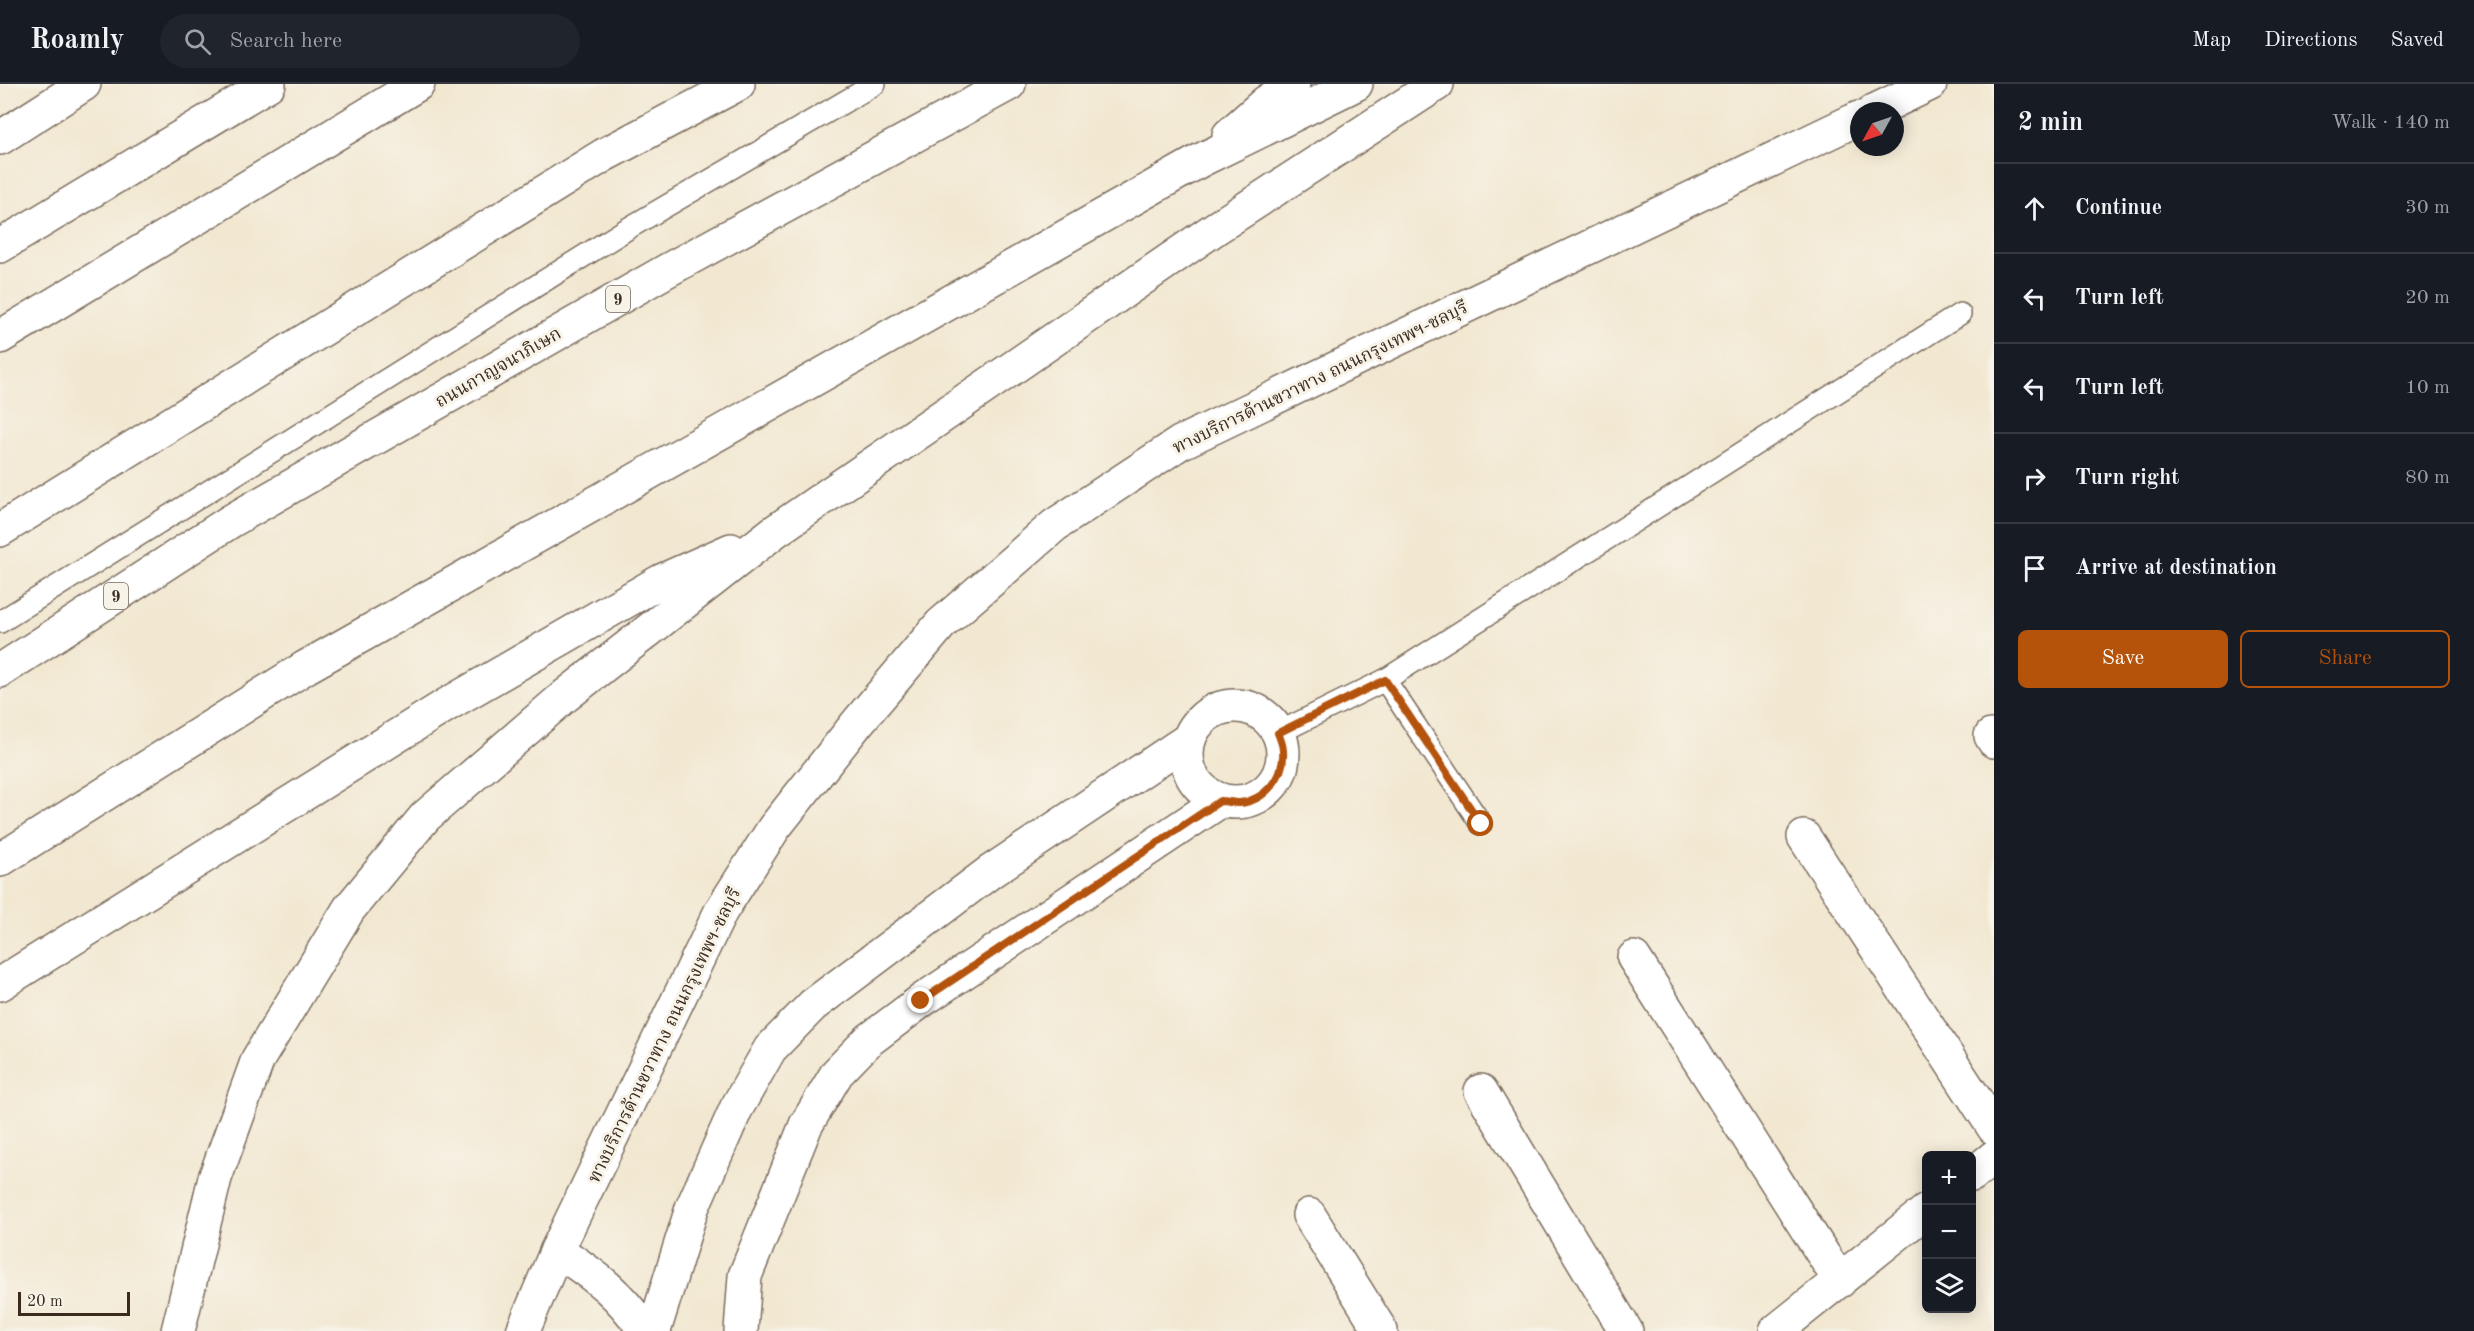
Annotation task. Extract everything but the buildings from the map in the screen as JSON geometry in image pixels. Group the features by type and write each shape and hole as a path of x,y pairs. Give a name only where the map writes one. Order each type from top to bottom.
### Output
{"main road":[{"path":"0,138 84,84"},
{"path":"0,246 269,84"},
{"path":"0,337 418,84"},
{"path":"0,530 604,155 738,84"},
{"name":"ถนนกาญจนาภิเษก","path":"0,671 231,521 666,271 1009,84"},
{"path":"1201,160 1265,103 1293,84"},
{"path":"0,860 306,667 1201,160 1356,84"},
{"path":"178,1331 214,1178 258,1059 349,909 425,817 565,696 774,532 1216,228 1437,84"},
{"path":"1893,102 1930,84"},
{"name":"ทางบริการด้านขวาทาง ถนนกรุงเทพฯ-ชลบุรี","path":"523,1331 557,1250 721,911 774,828 858,722 941,624 1056,525 1180,442 1850,122"},
{"path":"0,984 448,704 661,580 774,532"},
{"path":"1232,706 1250,708 1267,718 1278,733 1283,751 1282,770 1272,786 1257,798 1239,803 1220,801 1204,791 1192,776 1187,758 1189,740 1198,723 1213,711 1232,706"},
{"path":"654,1331 692,1208 736,1109 770,1049 813,1005 990,872 1189,740"},
{"path":"741,1331 745,1276 806,1125 837,1073 869,1040 921,1001 1220,801"},
{"path":"1804,837 1994,1128"},
{"path":"1634,958 1840,1281"},
{"path":"1481,1091 1626,1331"},
{"path":"1976,1171 1994,1157"},
{"path":"1776,1331 1922,1214"},
{"path":"1309,1215 1380,1331"},
{"path":"557,1250 605,1283 627,1305 645,1331"}],"lane":[{"path":"0,622 627,229 875,84"},
{"path":"1278,733 1385,680 1960,314"},
{"path":"1385,680 1481,824"}],"route":[{"path":"921,1001 1220,801 1239,803 1257,798 1272,786 1282,770 1283,751 1278,733 1385,680 1481,824"}]}
